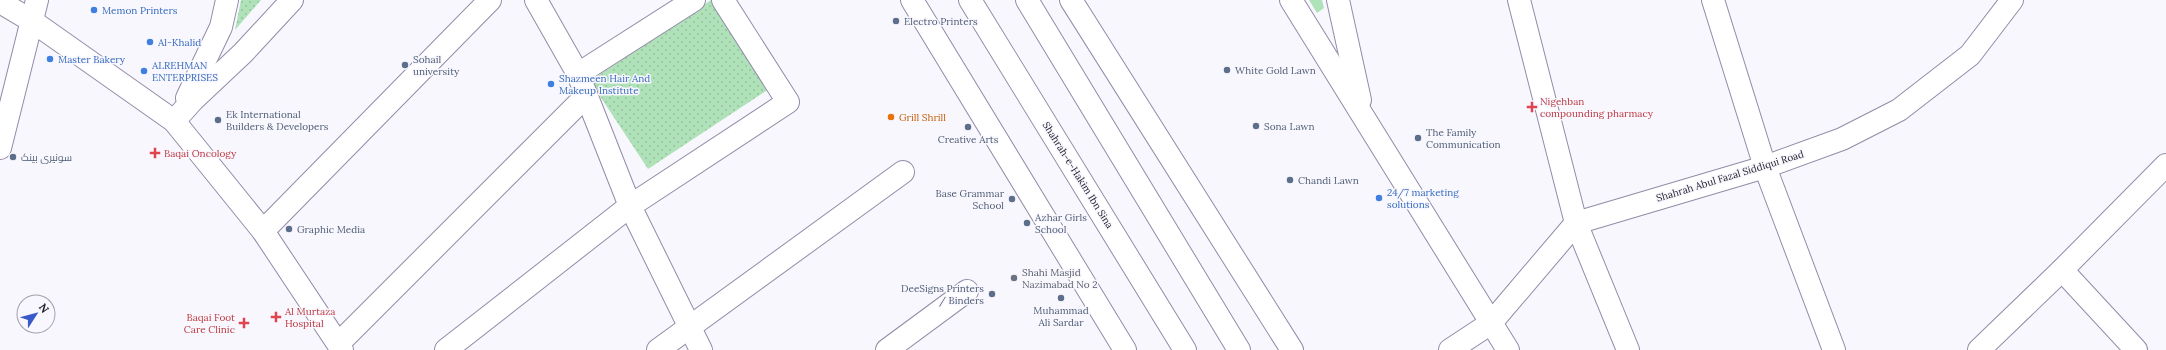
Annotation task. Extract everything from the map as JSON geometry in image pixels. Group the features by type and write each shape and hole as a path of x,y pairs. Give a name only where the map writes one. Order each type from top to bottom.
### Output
{"main road":[{"path":"0,148 37,0"},
{"path":"174,121 221,27 227,0"},
{"path":"174,121 193,100 243,53 292,0"},
{"path":"263,231 490,0"},
{"path":"536,0 578,74 630,206 702,350"},
{"path":"578,74 694,0"},
{"path":"446,350 630,206 788,102 723,0"},
{"path":"912,0 1125,350"},
{"name":"Shahrah-e-Hakim Ibn Sina","path":"970,0 1185,350"},
{"path":"1027,0 1239,350"},
{"path":"1070,0 1292,350"},
{"path":"1291,0 1508,350"},
{"path":"1338,0 1363,115"},
{"path":"1520,0 1576,223 1628,350"},
{"path":"1714,0 1764,167 1834,350"},
{"name":"Shahrah Abul Fazal Siddiqui Road","path":"1576,223 1764,167 1842,139 1899,110 1970,56 2012,0"},
{"path":"0,2 32,21 174,121 263,231 341,346 586,96"},
{"path":"1979,350 2062,270 2166,165"},
{"path":"658,350 690,325 903,172"},
{"path":"1450,350 1491,323 1576,223"},
{"path":"2062,270 2136,350"},
{"path":"887,350 968,291"}],"green space":[{"path":"241,0 261,0 235,30"},
{"path":"711,0 769,89 648,169 590,81"},
{"path":"1309,0 1322,0 1324,8 1317,13"}],"place":[{"name":"Memon Printers","path":"94,10"},
{"name":"Electro Printers","path":"896,21"},
{"name":"Al-Khalid","path":"150,42"},
{"name":"Master Bakery","path":"50,59"},
{"name":"Sohail university","path":"405,65"},
{"name":"White Gold Lawn","path":"1227,70"},
{"name":"ALREHMAN ENTERPRISES","path":"144,71"},
{"name":"Shazmeen Hair And Makeup Institute","path":"551,84"},
{"name":"Nigehban compounding pharmacy","path":"1532,107"},
{"name":"Grill Shrill","path":"891,117"},
{"name":"Ek International Builders & Developers","path":"218,120"},
{"name":"Sona Lawn","path":"1256,126"},
{"name":"Creative Arts","path":"968,127"},
{"name":"The Family Communication","path":"1418,138"},
{"name":"Baqai Oncology","path":"155,153"},
{"name":"سونیری بینک","path":"13,157"},
{"name":"Chandi Lawn","path":"1290,180"},
{"name":"24/7 marketing solutions","path":"1379,198"},
{"name":"Base Grammar School","path":"1012,199"},
{"name":"Azhar Girls School","path":"1027,223"},
{"name":"Graphic Media","path":"289,229"},
{"name":"Shahi Masjid Nazimabad No 2","path":"1014,278"},
{"name":"DeeSigns Printers / Binders","path":"992,294"},
{"name":"Muhammad Ali Sardar","path":"1061,298"},
{"name":"Al Murtaza Hospital","path":"276,317"},
{"name":"Baqai Foot Care Clinic","path":"244,323"}]}
